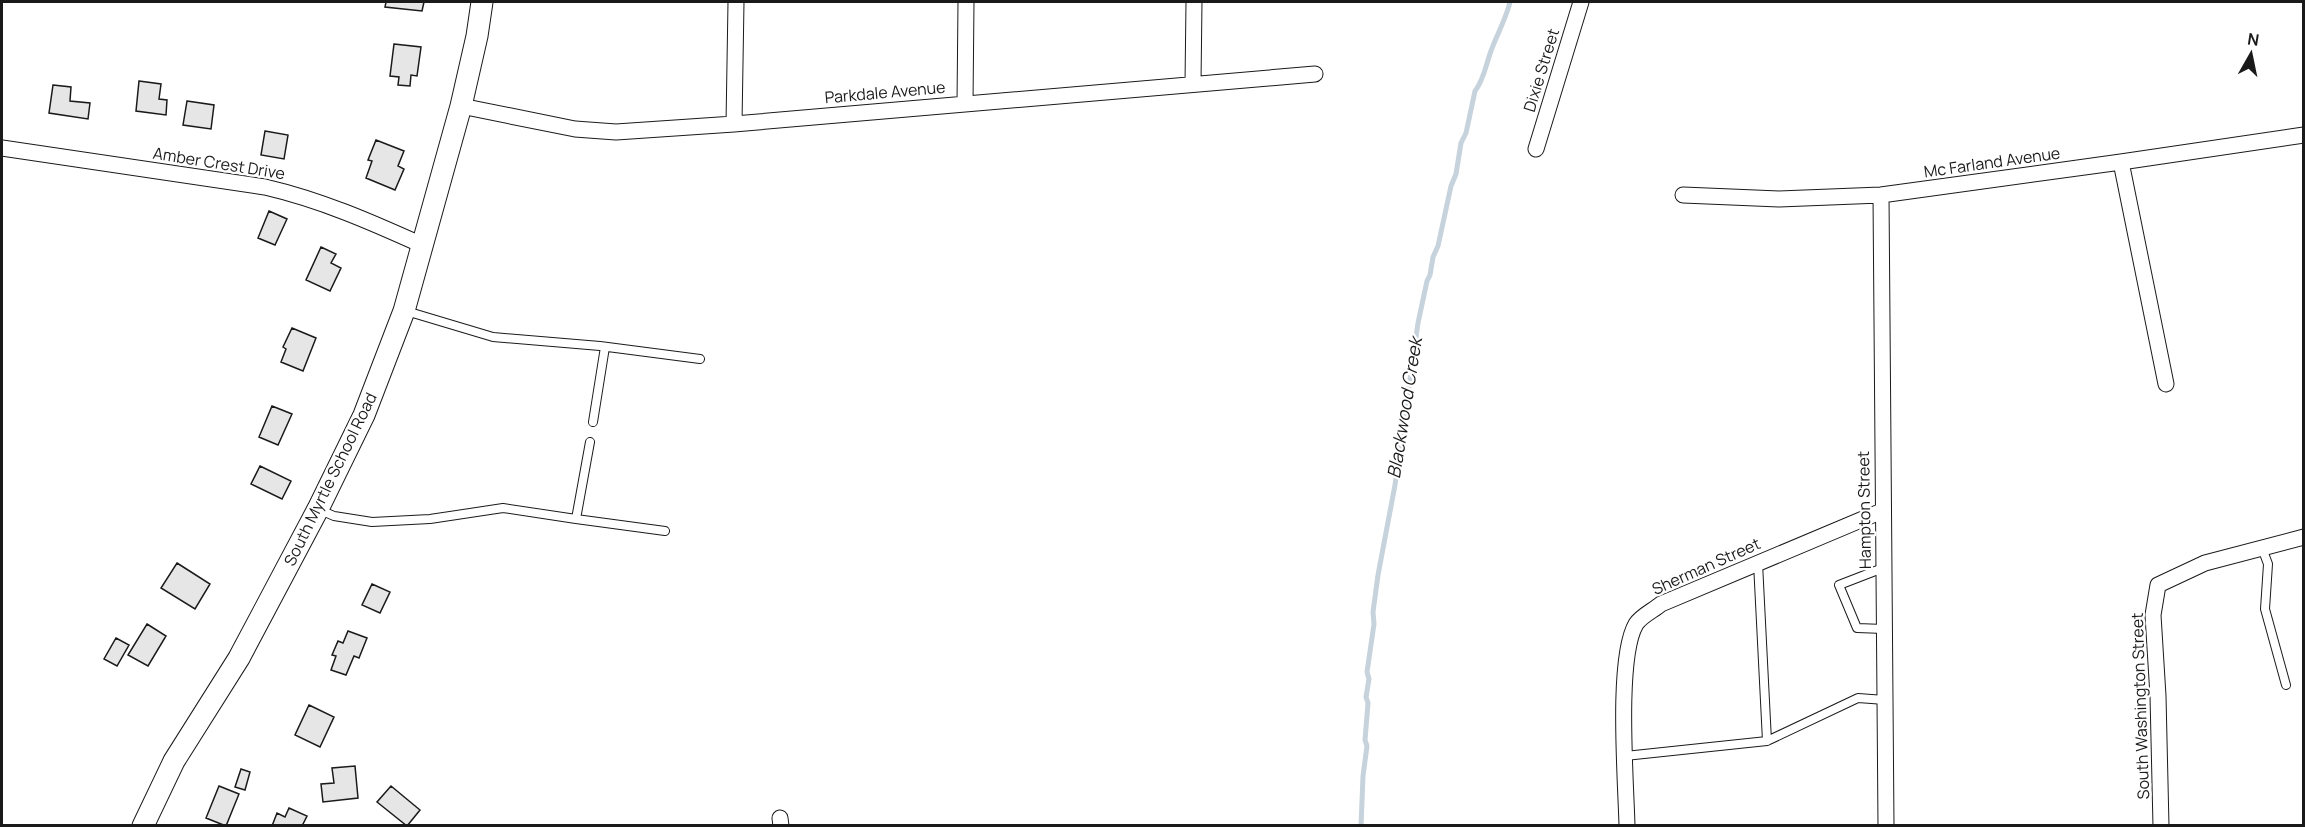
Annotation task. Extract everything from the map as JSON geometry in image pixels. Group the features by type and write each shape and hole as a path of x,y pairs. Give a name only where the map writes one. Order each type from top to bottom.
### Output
{"main road":[{"name":"South Myrtle School Road","path":"143,825 174,761 239,658 318,509 364,415 404,311 461,106 482,2"}],"street":[{"path":"734,124 736,2"},
{"path":"965,103 966,2"},
{"path":"1193,83 1194,2"},
{"name":"Dixie Street","path":"1536,149 1581,2"},
{"name":"Parkdale Avenue","path":"461,106 575,129 616,132 1315,74"},
{"name":"Mc Farland Avenue","path":"1683,195 1779,199 1881,195 2304,135"},
{"name":"Amber Crest Drive","path":"2,148 265,187 306,197 353,214 422,245"},
{"path":"2121,162 2166,384"},
{"name":"Hampton Street","path":"1881,195 1886,825"},
{"name":"Sherman Street","path":"1627,825 1626,669 1630,642 1637,623 1661,604 1882,511"},
{"path":"2262,548 2304,537"},
{"name":"South Washington Street","path":"2161,825 2158,696 2153,615 2158,585 2205,563 2262,548"}],"lane":[{"path":"404,311 493,337 605,347 700,359"},
{"path":"593,422 605,347"},
{"path":"576,519 590,442"},
{"path":"318,509 334,516 372,522 430,519 503,508 665,531"},
{"path":"2262,548 2268,564 2265,609 2286,685"},
{"path":"1758,562 1767,741"},
{"path":"1883,568 1839,585 1857,628 1884,629"},
{"path":"1625,756 1767,741 1858,698 1884,700"}],"building":[{"path":"386,2 424,2 422,11 385,7"},
{"path":"394,44 421,47 417,76 411,75 410,86 398,85 399,77 390,76"},
{"path":"139,81 161,84 159,99 167,100 166,115 136,111"},
{"path":"53,85 71,87 70,101 90,103 88,119 49,113"},
{"path":"187,101 214,105 211,129 183,125"},
{"path":"265,131 288,135 284,159 261,155"},
{"path":"376,140 404,151 398,166 404,169 395,190 366,178 372,161 368,160"},
{"path":"269,211 287,219 275,245 258,238"},
{"path":"321,247 336,254 331,263 341,268 330,291 306,280"},
{"path":"292,328 316,338 303,371 281,362 286,349 283,347"},
{"path":"272,406 292,414 278,445 259,437"},
{"path":"260,466 291,481 282,499 251,484"},
{"path":"177,563 210,584 195,609 161,588"},
{"path":"372,584 390,592 380,613 362,605"},
{"path":"147,624 166,636 148,666 128,655"},
{"path":"348,631 367,638 359,658 354,656 346,675 331,670 336,656 332,655 338,641 343,643"},
{"path":"116,638 129,645 117,666 104,659"},
{"path":"309,705 334,717 320,747 295,735"},
{"path":"355,766 358,798 323,802 321,784 334,783 332,768"},
{"path":"241,769 250,772 245,790 235,787"},
{"path":"219,786 239,794 226,826 206,818"},
{"path":"391,786 420,810 407,826 377,802"},
{"path":"289,808 307,816 302,826 272,826 277,813 285,817"}],"waterway":[{"name":"Blackwood Creek","path":"1361,826 1367,746 1365,740 1368,703 1366,697 1369,679 1367,672 1374,624 1373,612 1395,485 1418,323 1475,91 1483,77 1510,2"}]}
